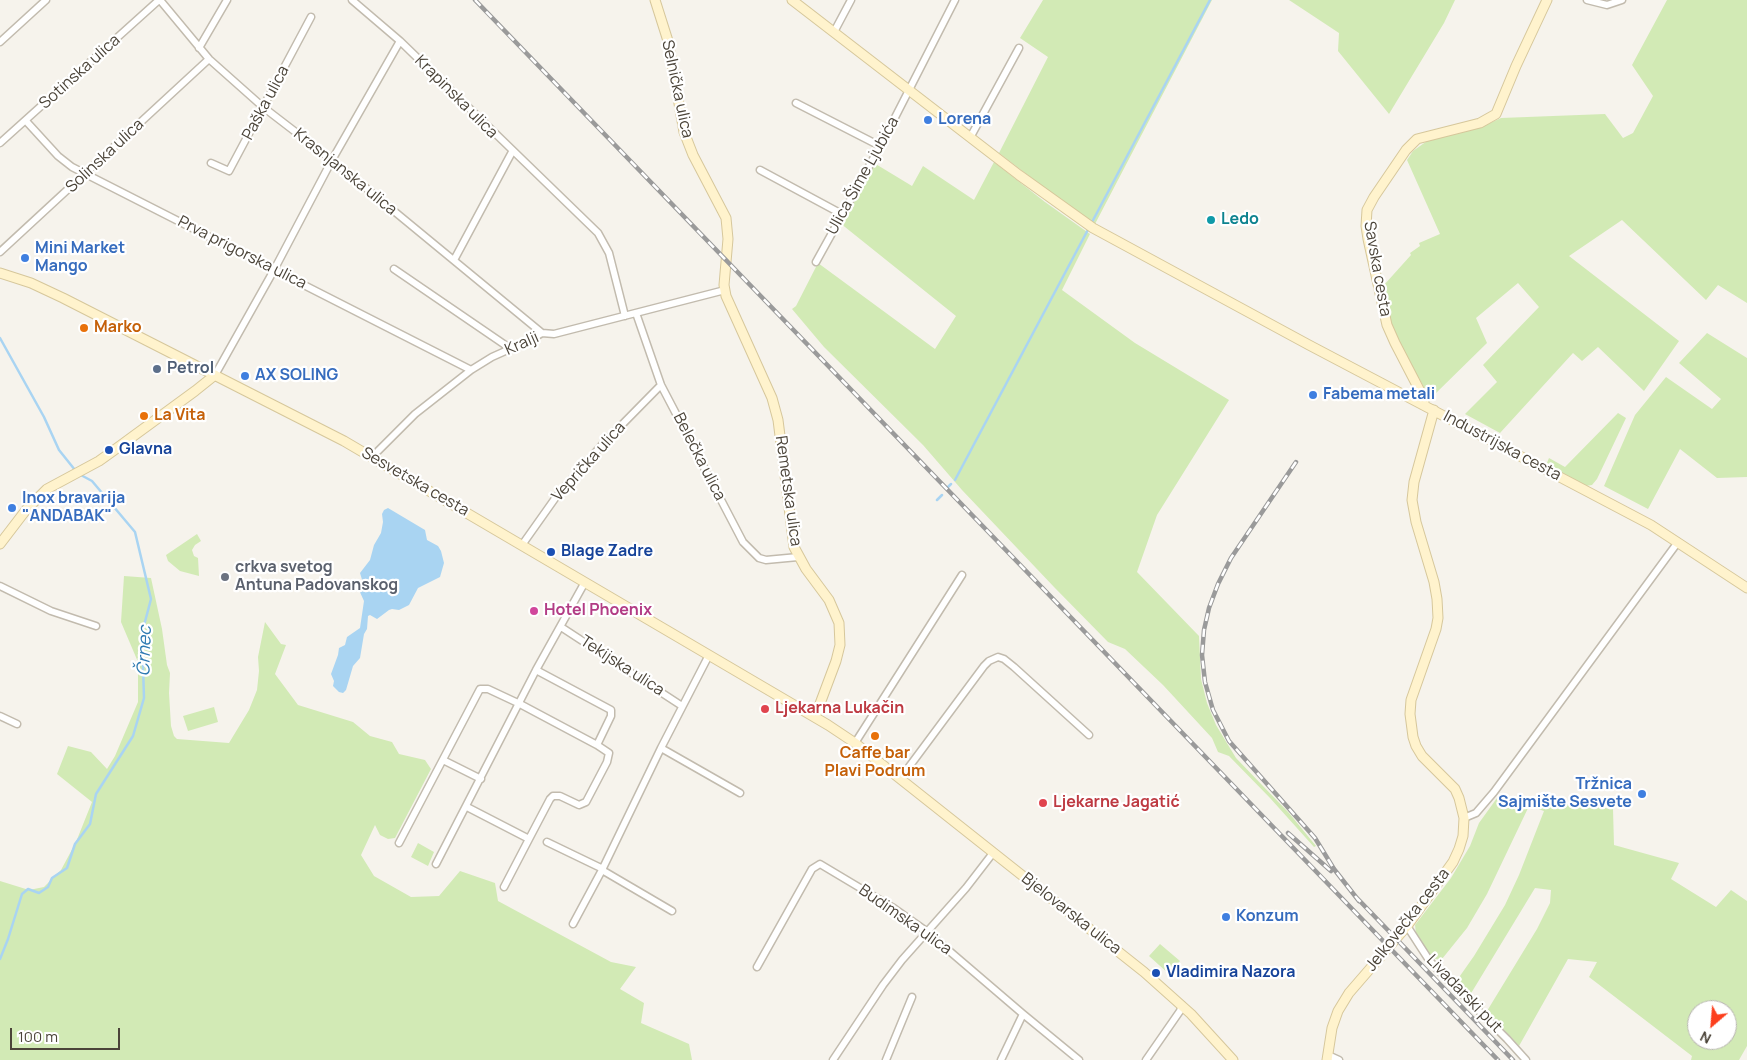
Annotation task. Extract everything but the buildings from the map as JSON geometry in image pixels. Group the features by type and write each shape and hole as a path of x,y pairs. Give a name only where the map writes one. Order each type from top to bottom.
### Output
{"street":[{"path":"0,42 46,0"},
{"name":"Krasnjanska ulica","path":"160,0 209,59 263,107 332,160 542,333"},
{"name":"Sotinska ulica","path":"0,144 160,0"},
{"path":"199,48 227,0"},
{"name":"Krapinska ulica","path":"352,0 400,41 512,152 598,233 604,243 625,316"},
{"name":"Selnička ulica","path":"655,0 668,41 684,132 693,155 726,218 728,239 724,290"},
{"name":"Industrijska cesta","path":"792,0 971,136 1019,175 1090,226 1248,313 1610,503 1678,542 1747,588"},
{"path":"834,32 851,0"},
{"name":"Ulica Šime Ljubića","path":"816,262 880,146 955,0"},
{"name":"Savska cesta","path":"1423,405 1422,394 1394,343 1387,325 1368,239 1366,226 1367,210 1374,196 1406,150 1417,139 1480,123 1496,114 1547,0"},
{"path":"1587,0 1607,5 1622,0"},
{"name":"Paška ulica","path":"211,163 229,171 311,17"},
{"path":"0,544 40,494 56,482 113,452 214,375 274,270 332,160 400,41"},
{"path":"971,136 1019,48"},
{"name":"Solinska ulica","path":"0,252 209,59"},
{"path":"796,103 880,146"},
{"name":"Prva prigorska ulica","path":"26,121 58,156 72,167 471,370"},
{"name":"Krapinska ulica","path":"454,260 512,152"},
{"path":"760,170 838,212 842,212"},
{"path":"394,269 512,349"},
{"name":"Sesvetska cesta","path":"0,273 45,289 352,446 816,717"},
{"name":"Kralji","path":"378,451 415,414 471,370 492,357 542,333 554,334 724,290"},
{"name":"Remetska ulica","path":"724,290 772,398 778,420 794,547 798,557 829,600 836,614 841,633 836,661 816,717"},
{"name":"Belečka ulica","path":"636,313 661,385 743,542 759,558 766,560 798,557"},
{"name":"Veprička ulica","path":"522,545 556,497 601,446 661,385"},
{"name":"Jelkovečka cesta","path":"1327,1057 1332,1028 1338,1011 1349,993 1407,926 1453,862 1463,836 1464,818 1460,798 1455,789 1422,756 1416,746 1412,736 1410,714 1411,700 1436,629 1438,618 1434,582 1416,522 1412,500 1414,482 1434,410"},
{"path":"1464,818 1476,813 1494,792 1678,542"},
{"path":"855,744 962,576"},
{"path":"436,864 536,670 585,582"},
{"path":"0,586 51,611 96,626"},
{"name":"Tekijska ulica","path":"561,627 682,706"},
{"name":"Tekijska ulica","path":"573,924 709,655"},
{"path":"900,779 984,666 989,661 998,658 1004,659 1014,667 1089,735"},
{"path":"536,670 611,710 611,716 597,745"},
{"path":"399,843 480,689 488,688 607,750 610,756 586,802 579,805 560,796 553,796 550,799 504,888"},
{"path":"0,716 18,724"},
{"name":"Bjelovarska ulica","path":"816,717 900,779 991,856 1136,966 1182,1005 1233,1060"},
{"path":"661,748 740,793"},
{"path":"443,760 481,779"},
{"path":"467,806 529,839"},
{"path":"547,842 602,869 672,911"},
{"path":"833,1060 883,984 926,931 966,888 991,856"},
{"name":"Budimska ulica","path":"757,967 812,868 820,864 892,907 926,931 1079,1060"},
{"name":"Livadarski put","path":"1407,926 1429,960 1508,1038 1526,1060"},
{"path":"886,1060 912,997"},
{"path":"1146,1060 1182,1005"},
{"path":"1001,1060 1023,1014"},
{"path":"1327,1057 1339,1060"}],"green space":[{"path":"1043,0 1212,0 1095,224 1068,206 999,153 1048,57 1020,38"},
{"path":"1289,0 1455,0 1444,23 1389,114 1338,51 1339,33"},
{"path":"1667,0 1747,0 1747,303 1718,285 1706,300 1622,220 1569,256 1679,341 1644,391 1598,347 1582,361 1573,353 1500,433 1465,414 1497,382 1483,365 1539,307 1518,283 1476,318 1487,343 1434,395 1425,389 1400,345 1391,324 1384,285 1411,255 1410,253 1420,246 1419,243 1440,234 1407,160 1413,151 1427,141 1484,126 1501,118 1605,114 1623,138 1633,133 1653,96 1632,65"},
{"path":"994,162 1090,234 1062,290 1135,343 1229,400 1157,515 1137,572 1199,636 1201,679 1207,703 1216,725 1236,758 1289,813 1316,846 1314,847 1229,756 1218,752 1212,738 1163,685 1125,649 1108,642 1054,587 962,490 923,445 824,347 792,309 796,306 818,263 935,349 956,316 840,223 874,163 912,186 923,166 974,200"},
{"path":"1707,333 1747,358 1747,477 1717,478 1680,449 1648,509 1604,486 1635,415 1666,377 1712,409 1721,399 1679,363"},
{"path":"1618,413 1626,418 1597,479 1592,485 1586,486 1546,465 1549,458 1565,467"},
{"path":"197,534 201,541 192,550 194,556 198,558 199,576 180,571 168,561 166,555"},
{"path":"124,576 151,578 170,673 171,726 177,739 229,743 249,710 257,690 258,657 265,622 281,644 286,645 275,674 298,705 353,722 370,736 392,742 399,754 425,760 431,769 395,838 388,839 380,835 375,825 361,855 374,876 411,897 439,896 460,871 495,883 498,901 611,962 636,967 620,989 644,1003 641,1023 689,1044 692,1060 0,1060 0,881 29,890 44,887 61,870 76,842 92,802 57,774 68,746 91,752 107,769 115,756 138,702 138,662 121,622"},
{"path":"214,707 218,722 188,731 183,716"},
{"path":"1500,797 1613,809 1614,845 1679,863 1671,879 1716,907 1731,890 1747,901 1747,1046 1739,1060 1691,1060 1692,1056 1589,977 1597,962 1568,959 1519,1046 1487,1011 1537,929 1550,903 1551,890 1535,888 1470,995 1455,983 1505,905 1544,811 1529,806 1487,894 1467,928 1442,959 1432,958 1416,934 1415,925 1451,878 1470,846 1479,823 1497,798"},
{"path":"418,843 434,852 428,866 411,857"},
{"path":"1160,944 1180,961 1169,974 1149,956"}],"water":[{"path":"388,508 425,530 427,540 438,546 441,551 444,563 440,577 418,588 409,605 399,610 389,610 377,619 370,615 368,616 360,658 353,666 346,690 343,693 339,692 333,686 334,681 331,674 339,648 345,645 347,637 360,628 364,601 359,590 363,583 360,573 370,560 374,545 381,533 382,514"}],"waterway":[{"path":"955,480 1210,0"},
{"name":"Črnec","path":"0,338 44,417 59,450 75,470"},
{"name":"Črnec","path":"0,959 22,894 28,889 39,893 48,887 52,878 67,868 75,844 90,824 96,794 133,736 144,698 142,633 151,599 135,532 92,481 79,474"},
{"path":"948,487 951,484"},
{"path":"937,500 942,495"}],"railway":[{"path":"475,0 1498,1060"},
{"path":"1296,462 1231,558 1218,584 1209,608 1204,630 1202,655 1205,682 1213,710 1229,741 1315,838 1334,869 1359,901"},
{"path":"1288,833 1331,871"},
{"path":"1355,896 1513,1060"}],"place":[{"name":"Lorena","path":"928,120"},
{"name":"Ledo","path":"1211,220"},
{"name":"Mini Market Mango","path":"25,258"},
{"name":"Marko","path":"84,328"},
{"name":"Petrol","path":"157,369"},
{"name":"AX SOLING","path":"245,376"},
{"name":"Fabema metali","path":"1313,395"},
{"name":"La Vita","path":"144,416"},
{"name":"Glavna","path":"109,450"},
{"name":"Inox bravarija \"ANDABAK\"","path":"12,508"},
{"name":"Blage Zadre","path":"551,552"},
{"name":"crkva svetog Antuna Padovanskog","path":"225,577"},
{"name":"Hotel Phoenix","path":"534,611"},
{"name":"Ljekarna Lukačin","path":"765,709"},
{"name":"Caffe bar Plavi Podrum","path":"875,736"},
{"name":"Tržnica Sajmište Sesvete","path":"1642,794"},
{"name":"Ljekarne Jagatić","path":"1043,803"},
{"name":"Konzum","path":"1226,917"},
{"name":"Vladimira Nazora","path":"1156,973"}]}
